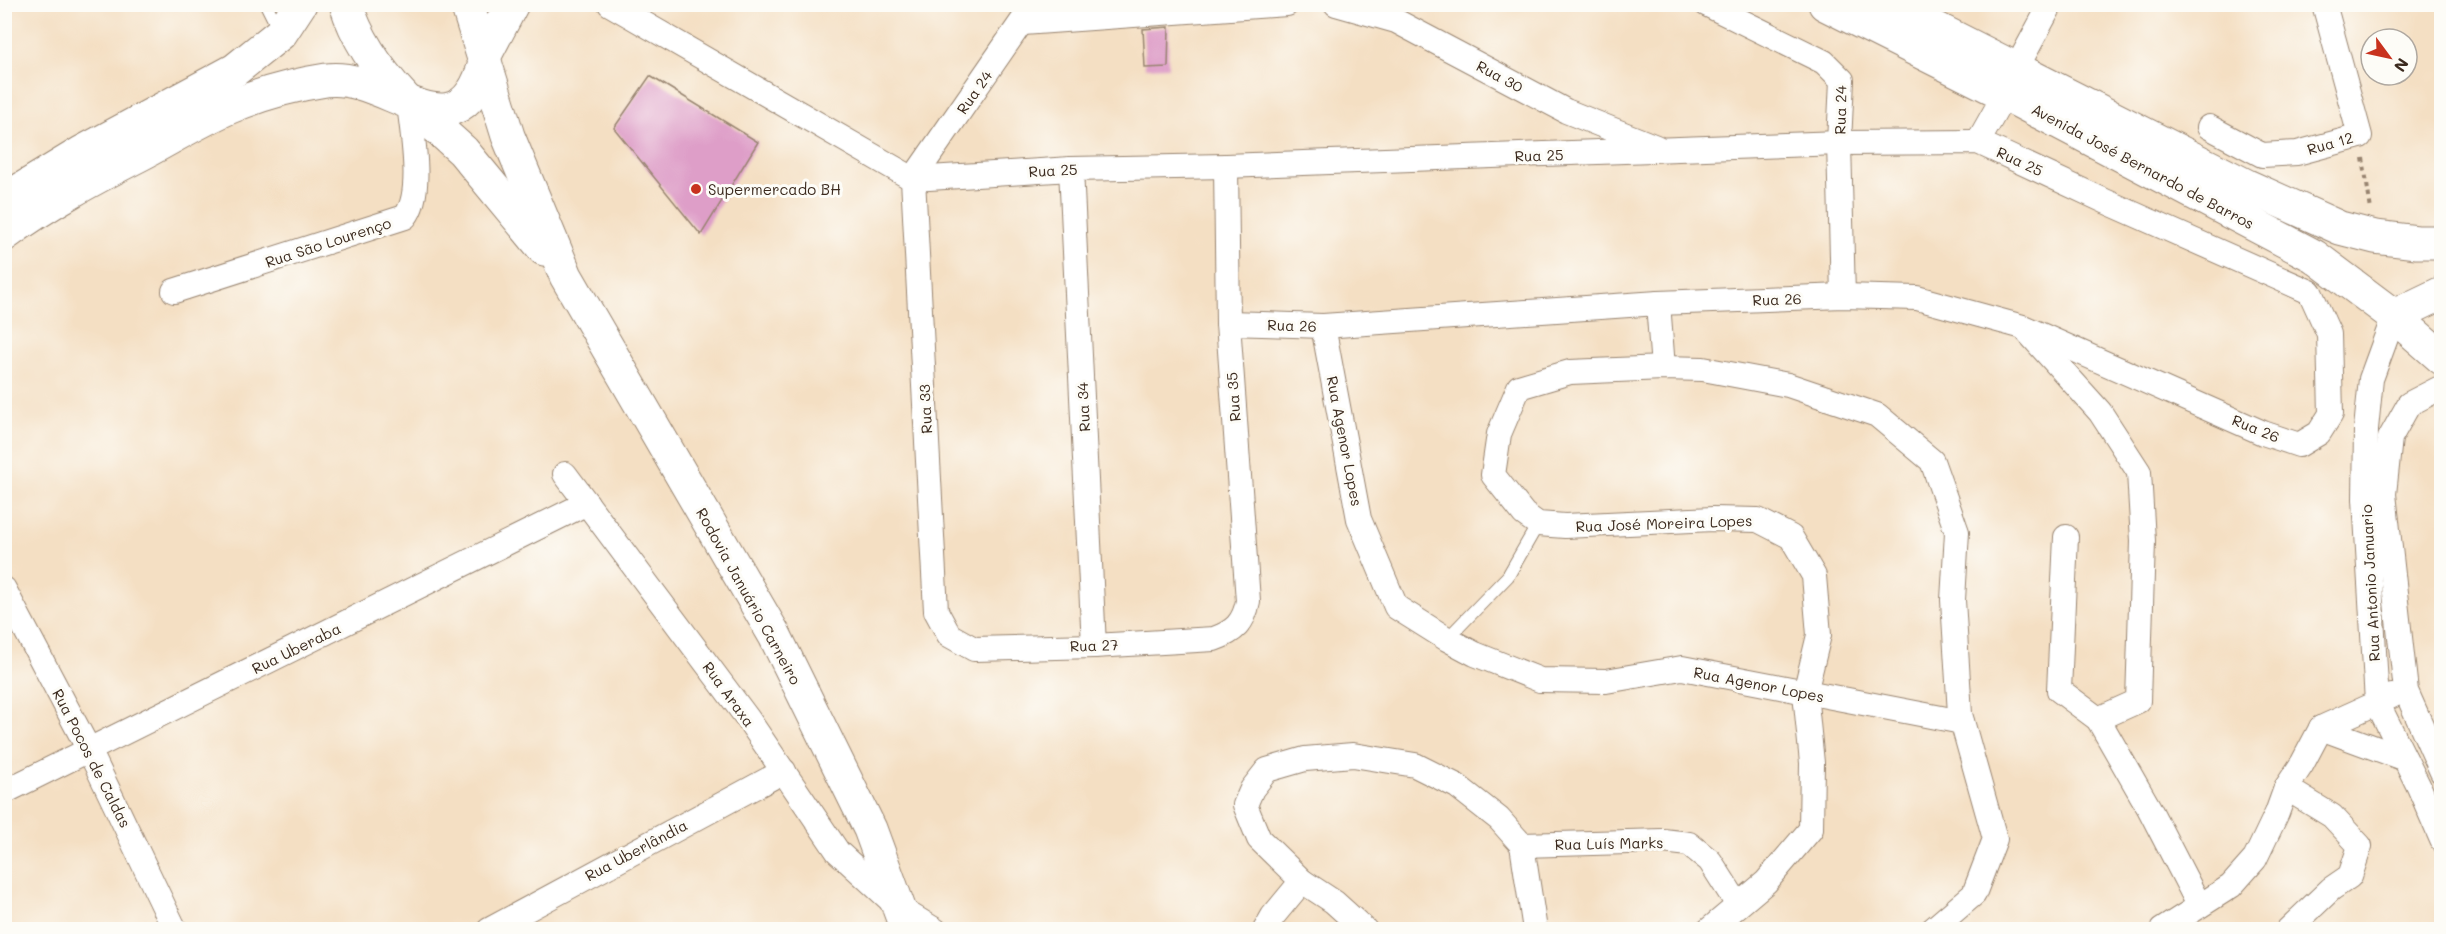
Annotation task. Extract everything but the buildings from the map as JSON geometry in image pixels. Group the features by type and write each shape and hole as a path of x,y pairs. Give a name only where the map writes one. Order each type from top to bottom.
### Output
{"main road":[{"path":"4,200 81,153 234,70 274,19 300,4"},
{"name":"Rodovia Januário Carneiro","path":"346,4 362,43 383,75 411,105 463,151 566,276"},
{"name":"Rodovia Januário Carneiro","path":"467,4 508,136 566,276 775,636 870,829 903,919"},
{"path":"4,235 34,213 230,107 292,86 331,80 363,83 411,105 429,110 448,111 468,101 480,83 485,60 512,4"},
{"name":"Avenida José Bernardo de Barros","path":"1825,4 2010,82 2340,228 2375,237 2417,242 2442,242"},
{"name":"Avenida José Bernardo de Barros","path":"1888,4 2010,82 2314,256 2394,316 2442,358"},
{"path":"2394,316 2442,293"}],"street":[{"path":"610,4 914,179"},
{"path":"1028,14 1287,4"},
{"name":"Rua 30","path":"1336,4 1396,21 1566,111 1664,150"},
{"name":"Rua 24","path":"1706,4 1824,62 1842,80 1839,142 1843,296"},
{"path":"1978,142 2051,4"},
{"name":"Rua 12","path":"2209,127 2262,155 2297,153 2360,136 2324,4"},
{"name":"Rua 24","path":"914,179 1028,14"},
{"name":"Rua São Lourenço","path":"174,291 405,217 412,208 414,198 415,172 411,105"},
{"name":"Rua 25","path":"914,179 1071,169 1226,166 1839,142 1978,142 2310,292 2329,334 2331,414 2319,433 2299,445"},
{"name":"Rua 35","path":"1226,166 1228,323 1248,601 1246,613 1239,626"},
{"name":"Rua 34","path":"1071,169 1094,646"},
{"name":"Rua 33","path":"914,179 936,611 949,635"},
{"name":"Rua 26","path":"1228,323 1323,326 1658,303 1843,296 1917,298 2024,327 2263,433 2299,445"},
{"path":"1658,303 1663,368"},
{"name":"Rua Antonio Januario","path":"2394,316 2371,379 2366,429 2365,499 2378,702 2442,840"},
{"name":"Rua Agenor Lopes","path":"1323,326 1359,519 1396,607 1447,639 1475,654 1540,680 1606,681 1682,668 1962,722"},
{"path":"2024,327 2100,412 2139,472 2143,541 2138,701 2098,719"},
{"path":"1538,524 1524,514 1493,475 1499,434 1519,387 1570,372 1663,368 1703,369 1788,386 1877,415 1932,461 1957,532 1953,600 1962,722 1995,839 1974,894 1932,930"},
{"name":"Rua Antonio Januario","path":"2442,390 2438,389 2409,404 2390,438 2384,494 2406,691 2442,772"},
{"name":"Rua Araxa","path":"565,474 748,719 838,852 903,919 935,930"},
{"name":"Rua Uberaba","path":"4,792 587,502"},
{"name":"Rua José Moreira Lopes","path":"1538,524 1565,526 1702,519 1758,520 1791,537 1814,576 1819,634 1805,693 1812,762 1811,829 1766,882 1709,930"},
{"path":"2066,537 2059,690 2098,719 2149,808 2199,905"},
{"name":"Rua Pocos de Caldas","path":"4,589 89,750 176,930"},
{"name":"Rua 27","path":"949,635 974,649 1094,646 1214,639 1228,634 1239,626"},
{"path":"2162,930 2231,886 2255,859 2286,788 2321,728 2406,691"},
{"path":"2321,728 2405,759"},
{"path":"1365,930 1334,902 1302,881 1259,839 1245,806 1252,789 1267,770 1305,759 1353,755 1415,765 1457,786 1499,819 1522,844 1535,930"},
{"name":"Rua Uberlândia","path":"489,930 784,771"},
{"path":"2286,788 2332,816 2360,846 2350,876 2331,889 2288,930"},
{"name":"Rua Luís Marks","path":"1522,844 1663,841 1689,844 1710,861 1738,905"},
{"path":"1264,930 1302,881"}],"lane":[{"path":"1447,639 1508,576 1538,524"}],"path":[{"path":"2360,136 2375,237"}],"place":[{"name":"Supermercado BH","path":"696,189"}]}
